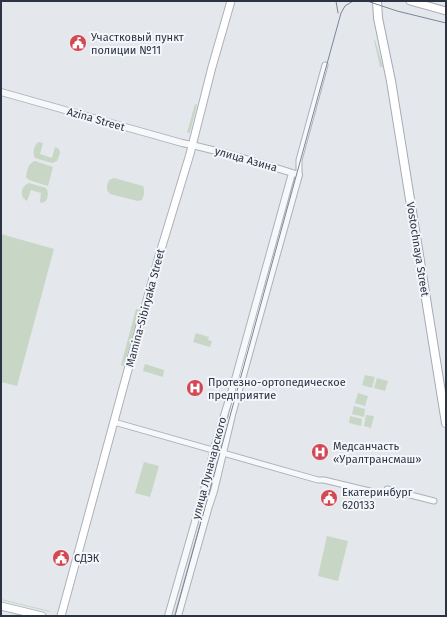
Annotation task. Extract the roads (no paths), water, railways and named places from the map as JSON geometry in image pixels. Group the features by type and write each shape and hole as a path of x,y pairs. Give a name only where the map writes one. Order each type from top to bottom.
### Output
{"main road":[{"name":"Mamina-Sibiryaka Street","path":"61,616 159,256 192,145 231,1"},
{"path":"376,1 391,81 446,423"},
{"path":"410,1 446,11"},
{"path":"1,606 42,616"}],"street":[{"name":"улица Луначарского","path":"168,616 292,173 299,160 325,65"},
{"name":"Azina Street","path":"1,92 192,145"},
{"name":"улица Азина","path":"192,145 216,150 299,175"},
{"name":"улица Луначарского","path":"178,616 214,491 232,415 299,175 299,160"},
{"path":"114,422 318,480 324,480 382,494 386,492 387,489 434,501"}],"tram line":[{"path":"336,1 338,13"},
{"path":"175,616 341,13 345,6 353,1"},
{"path":"367,1 397,11 446,23"}],"place":[{"name":"Участковый пункт полиции №11","path":"78,43"},
{"name":"Протезно-ортопедическое предприятие","path":"195,388"},
{"name":"Медсанчасть «Уралтрансмаш»","path":"320,452"},
{"name":"Екатеринбург 620133","path":"329,498"},
{"name":"СДЭК","path":"61,558"}]}
